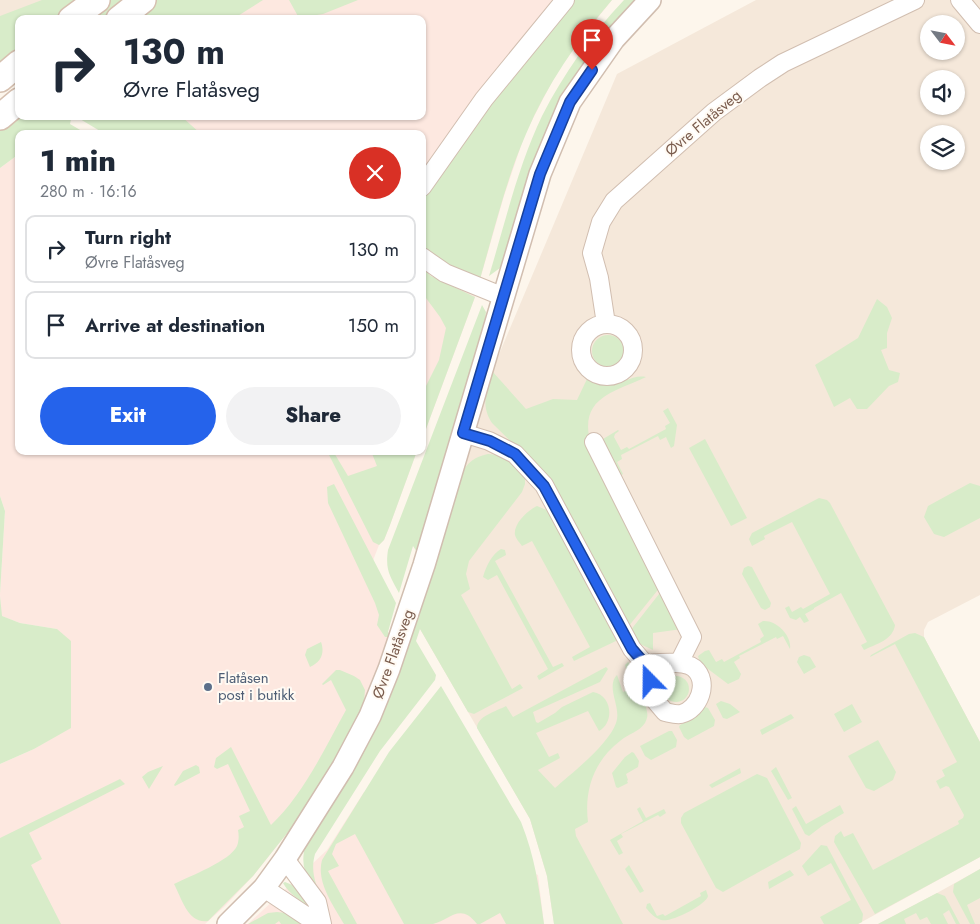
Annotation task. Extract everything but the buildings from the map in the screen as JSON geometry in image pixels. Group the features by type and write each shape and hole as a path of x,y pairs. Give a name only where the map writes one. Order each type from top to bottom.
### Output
{"main road":[{"path":"76,15 97,0"},
{"path":"124,15 143,0"},
{"path":"0,79 15,66"},
{"path":"0,117 15,104"}],"street":[{"path":"426,181 484,99 565,0"},
{"name":"Øvre Flatåsveg","path":"228,924 264,888 284,859 343,768 370,716 396,648 424,565 540,174 570,102 614,39 650,0"},
{"name":"Øvre Flatåsveg","path":"606,324 599,278 592,254 601,222 614,201 714,112 760,78 783,63 915,0"},
{"path":"960,0 980,24"},
{"path":"426,260 445,273 504,297"},
{"path":"463,433 490,441 515,454 544,486 632,649 645,664 654,699 666,712 680,714 694,708 702,694 701,679 694,668 679,663 645,664"},
{"path":"594,442 692,637 679,663"},
{"path":"284,859 317,902 322,924"},
{"path":"264,888 306,916 322,924"}],"shaded area":[{"path":"0,0 67,0 29,15 15,15 15,26 0,54"},
{"path":"206,0 612,0 571,51 555,76 525,134 504,196 475,297 426,429 426,130 179,130 174,120 426,120 426,15 182,15"},
{"path":"756,0 980,0 980,595 928,622 924,630 924,637 980,742 980,857 858,924 554,924 547,876 530,819 420,629 431,575 492,371 617,74"},
{"path":"15,157 15,455 416,455 384,540 379,545 367,576 390,637 362,708 292,827 253,876 205,924 0,924 0,764 34,749 71,727 57,629 20,623 1,616 0,594 5,511 0,496 0,168"},
{"path":"364,792 538,875 544,924 248,924 327,850"},
{"path":"980,869 980,924 878,924 937,893"}],"green space":[{"path":"42,0 80,0 62,15 15,15 15,52 0,64 0,16"},
{"path":"105,0 132,0 113,15 87,15"},
{"path":"155,0 263,0 239,15 134,15"},
{"path":"289,0 358,0 323,14 297,15"},
{"path":"574,0 612,0 587,31 553,80 534,116 512,169 480,279 440,262 426,250 426,193 446,161"},
{"path":"624,0 637,0 560,104 531,169 500,268 489,276 519,175 542,116 559,85 579,55"},
{"path":"15,119 71,120 70,124 80,130 15,130 15,157 0,168 0,128"},
{"path":"82,120 185,120 197,130 98,130"},
{"path":"426,272 431,276 475,297 426,429 426,386 439,360 446,328 426,298"},
{"path":"877,299 887,307 892,318 887,333 887,348 881,350 889,370 900,373 898,382 889,386 867,409 857,409 850,398 834,407 815,365 858,338"},
{"path":"482,305 486,312 484,329 417,552 413,546 399,593 388,568 388,550"},
{"path":"608,335 619,340 624,351 619,362 608,367 597,362 592,351 597,340"},
{"path":"492,371 526,409 553,399 577,400 587,379 611,385 636,377 646,377 610,393 600,400 593,408 589,418 588,431 594,454 604,475 605,484 661,589 657,591 628,627 544,474 492,423 488,416 485,404"},
{"path":"668,408 677,425 674,446 671,448 666,437 660,440 658,436 621,455 622,459 617,462 623,474 617,478 601,444 603,439 618,430 614,437 621,450 627,447 629,449 666,429 665,426 670,423 663,411"},
{"path":"705,439 747,518 731,526 689,448"},
{"path":"488,454 504,458 513,464 525,475 525,484 522,492 469,561 466,574 470,589 461,595 512,689 520,684 523,688 474,714 468,712 420,629 416,641 436,675 435,680 380,751 315,854 313,873 323,902 309,881 304,868 303,861 306,843 461,474 472,461"},
{"path":"329,455 335,455 348,476 377,466 373,455 416,455 384,540 379,545 373,542"},
{"path":"970,483 980,486 980,518 944,537 934,534 924,517 928,506"},
{"path":"334,484 396,603 388,632 390,637 385,637 377,625 379,615 375,603 328,503 327,487"},
{"path":"0,496 5,511 0,594"},
{"path":"819,498 830,503 895,625 894,630 887,638 864,650 861,645 867,642 841,593 805,614 809,621 804,623 800,617 796,620 790,618 785,608 789,606 792,612 801,607 803,609 830,594 792,522 764,536 765,539 752,546 749,539 752,533"},
{"path":"537,506 549,511 618,640 574,661 572,657 590,647 532,541 522,546 515,535 516,526 519,522 529,511"},
{"path":"501,549 505,550 506,555 495,561 553,667 562,663 564,666 539,680 537,676 548,669 497,575 488,580 483,577 490,561"},
{"path":"752,567 771,603 770,607 765,610 761,608 742,574 744,568"},
{"path":"662,593 682,629 653,633 653,650 640,644 630,631 659,594"},
{"path":"0,596 2,616 20,623 57,629 71,641 71,728 34,749 0,764"},
{"path":"763,621 773,623 786,634 789,639 790,649 783,636 777,639 776,637 739,656 740,658 734,662 741,674 739,679 728,684 700,663 698,656 705,651 709,650 716,662 722,659 724,662 761,642 760,639 764,636 758,624"},
{"path":"915,633 924,637 980,742 980,857 875,914 834,842 835,836 841,831 844,837 853,833 873,870 959,824 958,821 964,815 949,787 946,786 940,789 936,781 945,776 942,770 957,762 895,644 870,657 909,634"},
{"path":"321,642 323,650 321,657 317,663 310,667 305,655 307,649"},
{"path":"804,655 810,657 816,667 804,674 797,662 799,657"},
{"path":"628,662 640,686 646,707 647,719 640,729 626,736 611,749 597,767 588,799 588,822 575,829 576,836 623,924 554,924 547,876 530,819 477,728 478,724 484,717 506,706 513,717 606,667 608,669 600,682 533,712 538,723 562,707 593,692 604,698 609,709 607,722 599,731 588,711 536,733 549,757 558,753 560,758 538,770 555,788 598,749 612,731 617,717 613,685 617,675 623,692 632,688 625,665"},
{"path":"336,670 340,670 360,680 365,690 364,702 335,761 292,827 253,876 208,921 195,919 183,903 174,884 218,863 233,852 238,842 238,830 244,827 239,816 250,811 228,764 217,769 214,767 216,758 231,747 271,825 283,813 303,785 346,710 331,680 322,684"},
{"path":"676,676 685,680 689,689 685,698 676,702 667,698 663,689 667,680"},
{"path":"441,686 521,822 533,860 544,924 506,924 500,913 477,924 465,914 460,913 433,924 404,924 355,834 336,844 332,854 339,866 328,871 357,924 344,924 323,885 321,877 322,860 389,752"},
{"path":"721,701 730,704 740,712 727,719 723,718 716,704"},
{"path":"852,704 862,722 844,732 834,714"},
{"path":"705,707 708,708 715,720 714,726 688,740 684,737 679,727 680,725 693,718"},
{"path":"791,714 794,718 762,735 760,730"},
{"path":"672,731 677,740 676,747 651,760 645,756 640,746"},
{"path":"878,740 896,772 893,780 874,791 866,788 848,756"},
{"path":"632,752 639,761 638,767 626,774 628,783 618,788 612,773 625,757"},
{"path":"196,765 199,767 200,773 174,785 183,771"},
{"path":"163,766 149,789 142,777 148,772"},
{"path":"776,767 792,798 788,800 771,771"},
{"path":"740,768 741,773 712,788 709,785"},
{"path":"757,774 767,778 801,843 800,849 723,892 716,888 681,823 681,818 684,813"},
{"path":"120,779 125,784 29,833 42,859 31,865 61,924 0,924 0,838"},
{"path":"840,805 844,813 809,836 805,834 792,809 796,806 806,824"},
{"path":"640,807 646,818 664,809 666,813 660,817 658,815 621,834 623,837 617,841 623,853 619,855 610,840 643,821 637,809"},
{"path":"821,845 827,846 863,914 862,922 858,924 824,924 820,917 851,900 831,863 808,876 802,866"},
{"path":"629,865 644,891 640,893 625,869"},
{"path":"980,869 980,898 967,905 975,924 970,924 953,892 954,884"},
{"path":"790,870 794,875 769,889 768,882"},
{"path":"285,882 302,892 312,909 289,891 283,883"},
{"path":"706,890 708,896 706,900 688,912 672,919 661,920 646,908 647,904 650,903 657,916 663,914 665,916 701,896 700,893"},
{"path":"937,893 945,896 960,924 956,924 949,910 943,914 948,924 931,924 927,917 920,920 916,913 904,919 906,924 878,924"},
{"path":"268,913 286,913 306,924 281,924 279,921 275,924 248,924"}],"place":[{"name":"Flatåsen post i butikk","path":"208,687"}],"route":[{"path":"592,70 570,102 540,174 463,433 490,441 515,454 544,486 588,564 632,649 645,664 650,681"}]}
